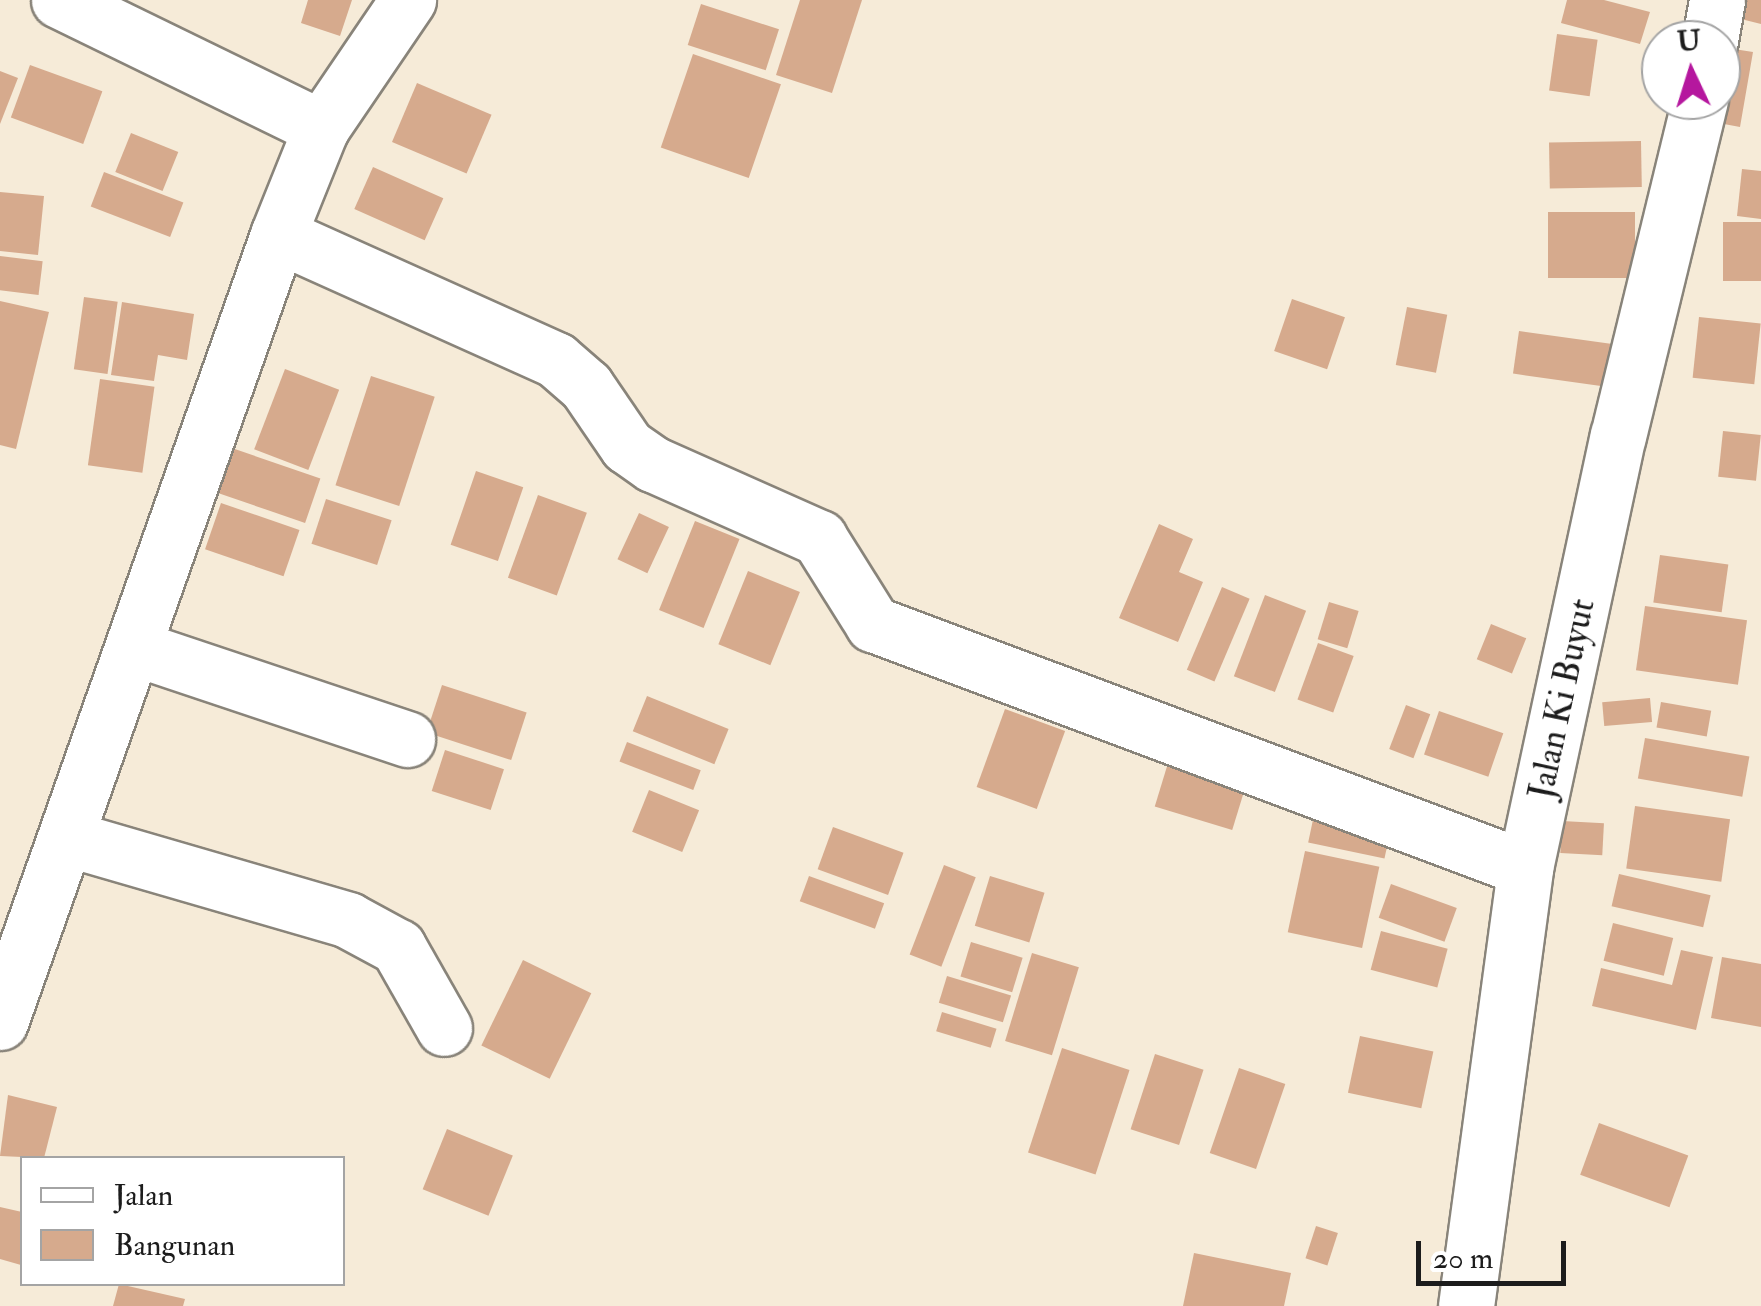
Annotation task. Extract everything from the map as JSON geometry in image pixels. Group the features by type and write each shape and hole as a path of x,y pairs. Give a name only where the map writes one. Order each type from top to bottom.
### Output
{"street":[{"path":"60,0 321,128"},
{"path":"0,1022 70,838 278,234 321,128 408,0"},
{"name":"Jalan Ki Buyut","path":"1466,1306 1525,868 1618,436 1695,120"},
{"path":"278,234 556,360 586,386 627,446 653,464 819,538 873,624 1525,868"},
{"path":"135,648 408,739"},
{"path":"70,838 348,920 398,947 444,1028"}],"building":[{"path":"308,0 352,0 340,36 301,23"},
{"path":"800,0 862,0 832,93 776,75"},
{"path":"1567,0 1604,0 1650,12 1648,20 1641,20 1640,44 1561,23"},
{"path":"1733,0 1761,0 1761,24 1729,16"},
{"path":"701,4 779,29 766,70 688,45"},
{"path":"1557,34 1598,40 1590,96 1549,90"},
{"path":"1741,50 1753,52 1740,127 1708,121 1741,120"},
{"path":"693,54 781,84 749,178 661,148"},
{"path":"30,65 102,91 83,144 11,118"},
{"path":"0,71 18,78 0,124"},
{"path":"417,83 492,115 467,174 392,142"},
{"path":"131,133 178,152 163,191 115,172"},
{"path":"1641,141 1642,187 1550,189 1549,143"},
{"path":"373,167 443,198 425,240 354,209"},
{"path":"1742,169 1761,171 1761,219 1737,216"},
{"path":"104,172 183,202 170,237 91,207"},
{"path":"0,192 44,196 38,255 0,251"},
{"path":"1548,212 1635,212 1635,278 1548,278"},
{"path":"1723,222 1761,222 1761,281 1723,281"},
{"path":"0,256 43,261 39,295 0,290"},
{"path":"84,297 118,302 108,374 74,369"},
{"path":"1292,299 1345,317 1327,369 1274,351"},
{"path":"0,301 49,312 16,449 0,445"},
{"path":"122,302 194,314 187,360 158,355 154,381 111,375"},
{"path":"1407,307 1447,315 1436,373 1396,365"},
{"path":"1699,317 1761,323 1754,384 1693,378"},
{"path":"1519,331 1614,344 1608,387 1513,374"},
{"path":"285,369 339,390 308,470 254,449"},
{"path":"371,376 435,397 399,506 335,485"},
{"path":"100,379 154,387 142,473 88,465"},
{"path":"1723,431 1761,435 1756,481 1718,477"},
{"path":"223,445 320,479 305,523 208,489"},
{"path":"476,471 523,487 498,561 451,545"},
{"path":"538,495 587,513 557,595 508,578"},
{"path":"326,499 392,520 377,565 311,544"},
{"path":"221,503 299,530 284,576 205,549"},
{"path":"639,513 669,527 647,573 617,559"},
{"path":"695,521 740,539 704,628 659,610"},
{"path":"1159,524 1193,539 1179,572 1203,582 1178,642 1119,618"},
{"path":"1660,555 1728,565 1722,612 1653,603"},
{"path":"748,571 800,592 770,665 718,644"},
{"path":"1222,587 1250,599 1214,682 1187,670"},
{"path":"1265,595 1306,611 1275,692 1234,676"},
{"path":"1329,602 1359,611 1347,648 1318,639"},
{"path":"1645,606 1747,620 1738,685 1636,670"},
{"path":"1491,624 1526,638 1512,673 1477,659"},
{"path":"1318,643 1354,656 1333,712 1297,699"},
{"path":"442,685 527,713 511,760 427,733"},
{"path":"647,696 729,729 714,764 633,731"},
{"path":"1650,698 1652,722 1604,726 1602,702"},
{"path":"1661,702 1711,711 1707,736 1656,728"},
{"path":"1406,705 1430,714 1413,758 1389,749"},
{"path":"1005,709 1065,731 1037,809 977,787"},
{"path":"1439,711 1503,733 1488,777 1424,754"},
{"path":"1645,738 1749,756 1742,797 1638,778"},
{"path":"627,742 701,770 693,790 619,762"},
{"path":"445,750 504,769 491,810 432,791"},
{"path":"1172,750 1249,774 1232,830 1155,806"},
{"path":"649,790 699,810 682,852 632,832"},
{"path":"1635,806 1730,819 1721,882 1626,868"},
{"path":"1314,815 1390,831 1384,859 1308,842"},
{"path":"1562,821 1604,823 1602,855 1560,853"},
{"path":"833,827 903,853 888,895 818,869"},
{"path":"1305,851 1379,867 1362,948 1288,932"},
{"path":"944,865 976,877 941,967 910,955"},
{"path":"1619,874 1711,895 1703,927 1612,906"},
{"path":"809,876 884,903 875,929 800,901"},
{"path":"990,876 1045,893 1029,942 975,926"},
{"path":"1391,884 1457,908 1444,942 1379,918"},
{"path":"1613,923 1673,938 1664,976 1604,961"},
{"path":"1381,931 1448,949 1437,987 1371,970"},
{"path":"971,942 1023,958 1012,992 960,976"},
{"path":"1681,950 1713,957 1696,1030 1592,1006 1601,968 1672,985"},
{"path":"1032,953 1079,967 1052,1055 1005,1041"},
{"path":"1722,957 1761,964 1761,1027 1711,1018"},
{"path":"523,960 591,993 550,1079 481,1045"},
{"path":"947,976 1011,996 1003,1022 939,1003"},
{"path":"942,1012 997,1029 991,1048 936,1031"},
{"path":"1360,1036 1433,1052 1421,1108 1348,1093"},
{"path":"1062,1048 1130,1070 1096,1175 1028,1153"},
{"path":"1155,1054 1204,1070 1179,1145 1131,1129"},
{"path":"1239,1068 1285,1084 1256,1169 1210,1153"},
{"path":"8,1095 57,1107 45,1156 0,1156"},
{"path":"1599,1123 1688,1155 1669,1207 1580,1175"},
{"path":"447,1129 513,1156 488,1216 423,1189"},
{"path":"0,1207 20,1212 20,1265 0,1259"},
{"path":"1316,1226 1338,1233 1327,1265 1305,1258"},
{"path":"1194,1253 1291,1273 1284,1306 1183,1306"},
{"path":"118,1286 185,1299 183,1306 113,1306"}]}
